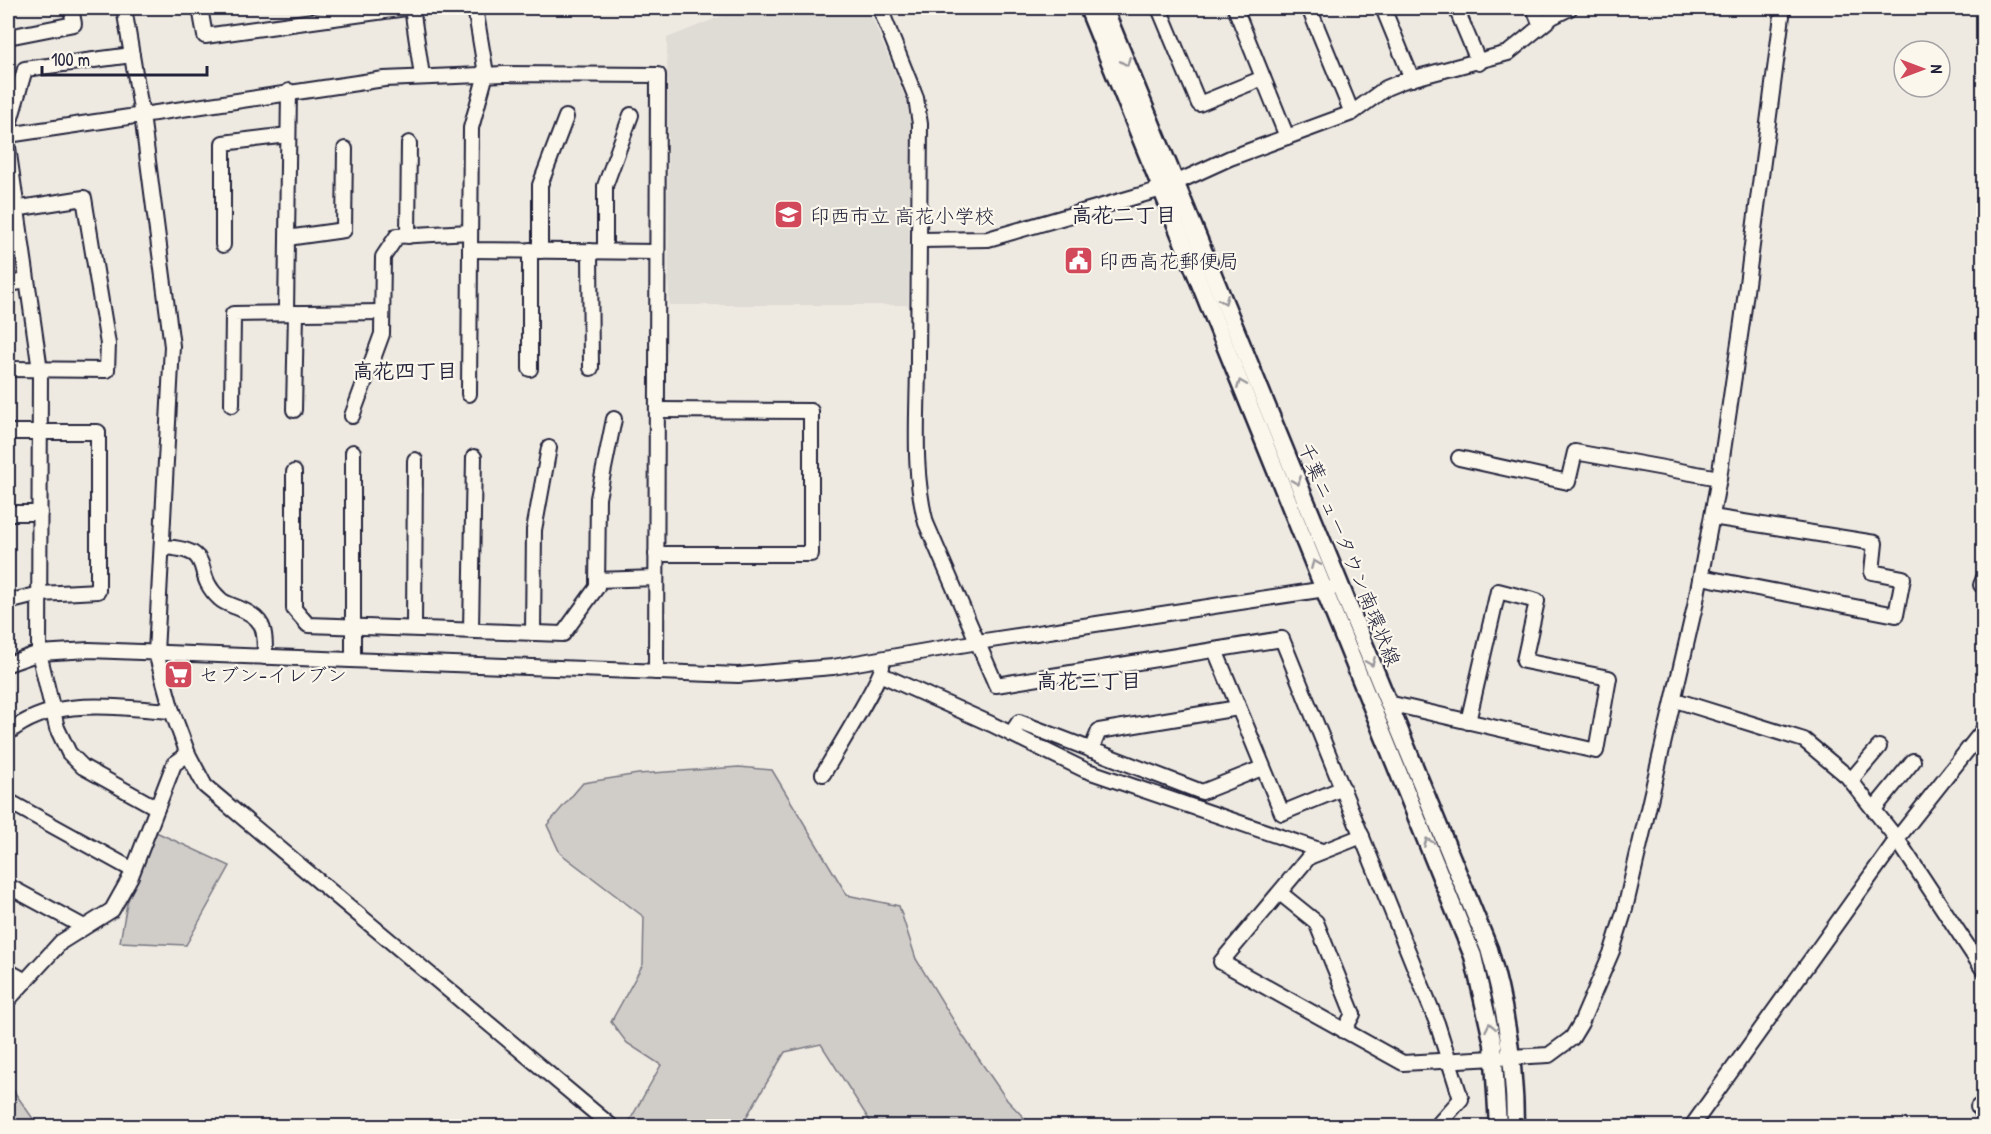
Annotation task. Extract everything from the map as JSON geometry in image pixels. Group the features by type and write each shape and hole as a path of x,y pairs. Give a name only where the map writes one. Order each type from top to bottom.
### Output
{"main road":[{"name":"千葉ニュータウン南環状線","path":"1088,8 1169,187"},
{"name":"千葉ニュータウン南環状線","path":"1104,8 1169,187 1332,588 1473,956 1484,995 1495,1060 1498,1126"},
{"name":"千葉ニュータウン南環状線","path":"1332,588 1388,703 1489,949 1502,993 1512,1059 1515,1126"}],"street":[{"path":"8,37 74,24 71,8"},
{"path":"124,8 142,115 172,346 156,652 172,711 188,754 206,786 611,1126"},
{"path":"200,8 205,36 406,8"},
{"path":"412,8 422,76"},
{"path":"469,394 471,128 486,74 475,8"},
{"path":"880,8 916,98 920,124 918,471 921,505 926,523 996,685 1282,639 1437,1023 1461,1099 1437,1126"},
{"path":"1159,8 1199,105 1263,78"},
{"path":"1235,8 1287,137"},
{"path":"1309,8 1352,113"},
{"path":"1383,8 1412,79"},
{"path":"1456,8 1479,63"},
{"path":"1534,8 1541,26"},
{"path":"920,240 988,239 1169,187 1230,158 1352,113 1386,88 1508,53 1541,26 1570,8"},
{"path":"1362,836 1309,857 1221,963 1403,1063 1495,1060 1549,1055 1572,1038 1581,1023 1622,922 1675,700 1701,577 1719,478 1783,8"},
{"path":"8,128 25,69 132,55"},
{"path":"8,135 289,91 422,76 658,75 656,672"},
{"path":"289,91 287,238 294,410"},
{"path":"605,251 605,186 631,115"},
{"path":"530,369 540,185 566,117"},
{"path":"223,245 223,143 288,135"},
{"path":"408,236 409,143"},
{"path":"8,147 12,209 27,281 40,370 39,653 60,737 77,761 157,808"},
{"path":"287,238 345,230 345,149"},
{"path":"8,369 107,370 108,344 84,198 12,209"},
{"path":"352,416 382,334 383,257 397,236 470,232"},
{"path":"470,249 657,252"},
{"path":"590,251 591,368"},
{"path":"8,284 27,281"},
{"path":"232,405 233,314 382,312"},
{"path":"656,554 811,554 811,411 657,410"},
{"path":"294,472 294,609 308,625 563,634 597,587 598,498 614,419"},
{"path":"8,432 98,432 98,591 40,594 8,602"},
{"path":"533,633 534,530 549,448"},
{"path":"354,452 354,660"},
{"path":"1459,458 1568,482 1575,452 1719,478"},
{"path":"471,630 474,457"},
{"path":"414,628 415,460"},
{"path":"8,513 40,513"},
{"path":"1701,577 1896,615 1903,578 1872,572 1875,543 1712,517"},
{"path":"162,547 188,548 203,566 207,586 221,602 250,612 261,622 265,633 265,657"},
{"path":"597,580 656,578"},
{"path":"8,664 39,653 69,650 738,675 832,668 978,642 1332,588"},
{"path":"1388,703 1468,722 1596,751 1610,678 1524,661 1537,600 1498,591 1468,722"},
{"path":"1215,650 1282,813 1343,788"},
{"path":"823,774 871,689 882,675 883,659"},
{"path":"882,675 1085,770 1322,851"},
{"path":"1675,700 1804,740 1851,780 1897,840 1983,972"},
{"path":"8,733 36,714 52,709 95,707 172,711"},
{"path":"1091,750 1099,731 1238,708"},
{"path":"1011,734 1019,722 1202,792 1262,768"},
{"path":"1692,1126 1897,840 1983,729"},
{"path":"1851,780 1880,747"},
{"path":"8,1000 61,942 112,910 133,870 174,764 188,754"},
{"path":"1874,809 1913,761"},
{"path":"8,801 133,870"},
{"path":"8,886 84,927"},
{"path":"1280,893 1316,922 1353,1014 1344,1031"},
{"path":"8,971 26,981"}],"shaded area":[{"name":"印西市立 高花小学校","path":"742,8 868,8 907,102 911,125 908,305 669,305 667,38"},
{"path":"739,767 772,770 847,895 899,906 916,959 963,1036 1007,1100 1032,1126 873,1126 821,1044 785,1052 741,1126 632,1126 629,1122 661,1065 627,1043 611,1022 643,964 644,917 560,853 547,825 583,783 638,774"},
{"path":"156,832 230,866 186,945 120,942 127,903"},
{"path":"8,1083 34,1120 35,1126 8,1126"}],"place":[{"name":"印西市立 高花小学校","path":"789,215"},
{"name":"印西高花郵便局","path":"1078,260"},
{"name":"セブン-イレブン","path":"178,674"}],"district":[{"name":"高花二丁目","path":"1124,214"},
{"name":"高花四丁目","path":"405,370"},
{"name":"高花三丁目","path":"1089,680"}]}
